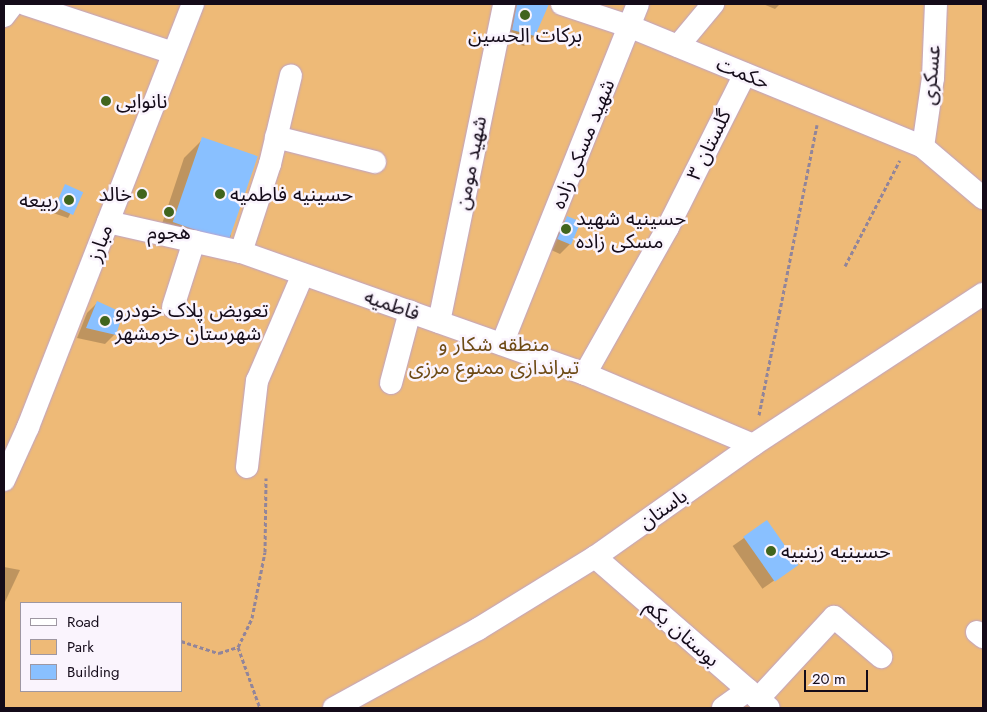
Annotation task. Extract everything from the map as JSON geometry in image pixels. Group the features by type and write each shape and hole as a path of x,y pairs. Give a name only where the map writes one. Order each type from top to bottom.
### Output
{"street":[{"path":"4,16 13,4"},
{"path":"25,4 174,53"},
{"name":"مبارز","path":"4,480 28,427 193,4"},
{"name":"شهید مومن","path":"439,322 504,4"},
{"name":"حکمت","path":"562,4 631,27 916,144 983,198"},
{"name":"شهید مسکی زاده","path":"502,344 631,27 638,4"},
{"path":"678,46 713,4"},
{"name":"عسکری","path":"916,144 933,78 936,4"},
{"name":"گلستان ۳","path":"585,374 668,226 744,74"},
{"path":"241,252 276,137 291,75"},
{"path":"276,137 375,162"},
{"name":"فاطمیه","path":"108,222 241,252 585,374 753,445"},
{"path":"173,307 194,242"},
{"path":"247,466 257,381 303,274"},
{"name":"باستان","path":"334,708 478,629 595,557 753,445 983,294"},
{"path":"391,383 410,311"},
{"name":"بوستان یکم","path":"595,557 758,699"},
{"path":"724,708 758,699 834,616 881,657"}],"path":[{"path":"753,445 821,104"},
{"path":"844,266 916,144"},
{"path":"260,708 238,647 252,618 265,552 268,478"},
{"path":"182,641 219,653 238,647"}],"green space":[{"name":"منطقه شکار و تیراندازی ممنوع مرزی","path":"4,4 983,4 983,708 4,708"}],"building":[{"name":"برکات الحسین","path":"517,4 549,4 535,36 512,30"},
{"name":"حسینیه فاطمیه","path":"202,137 258,156 228,241 173,222"},
{"name":"ربیعه","path":"65,184 83,192 73,215 55,207"},
{"name":"حسینیه شهید مسکی زاده","path":"567,216 581,222 571,245 557,239"},
{"name":"تعویض پلاک خودرو شهرستان خرمشهر","path":"97,301 123,313 116,335 86,328"},
{"name":"حسینیه زینبیه","path":"767,520 799,565 775,582 743,537"}],"place":[{"name":"برکات الحسین","path":"525,15"},
{"name":"نانوایی","path":"106,101"},
{"name":"خالد","path":"142,194"},
{"name":"حسینیه فاطمیه","path":"220,194"},
{"name":"ربیعه","path":"69,200"},
{"name":"هجوم","path":"169,212"},
{"name":"حسینیه شهید مسکی زاده","path":"566,229"},
{"name":"تعویض پلاک خودرو شهرستان خرمشهر","path":"105,321"},
{"name":"حسینیه زینبیه","path":"771,551"}]}
